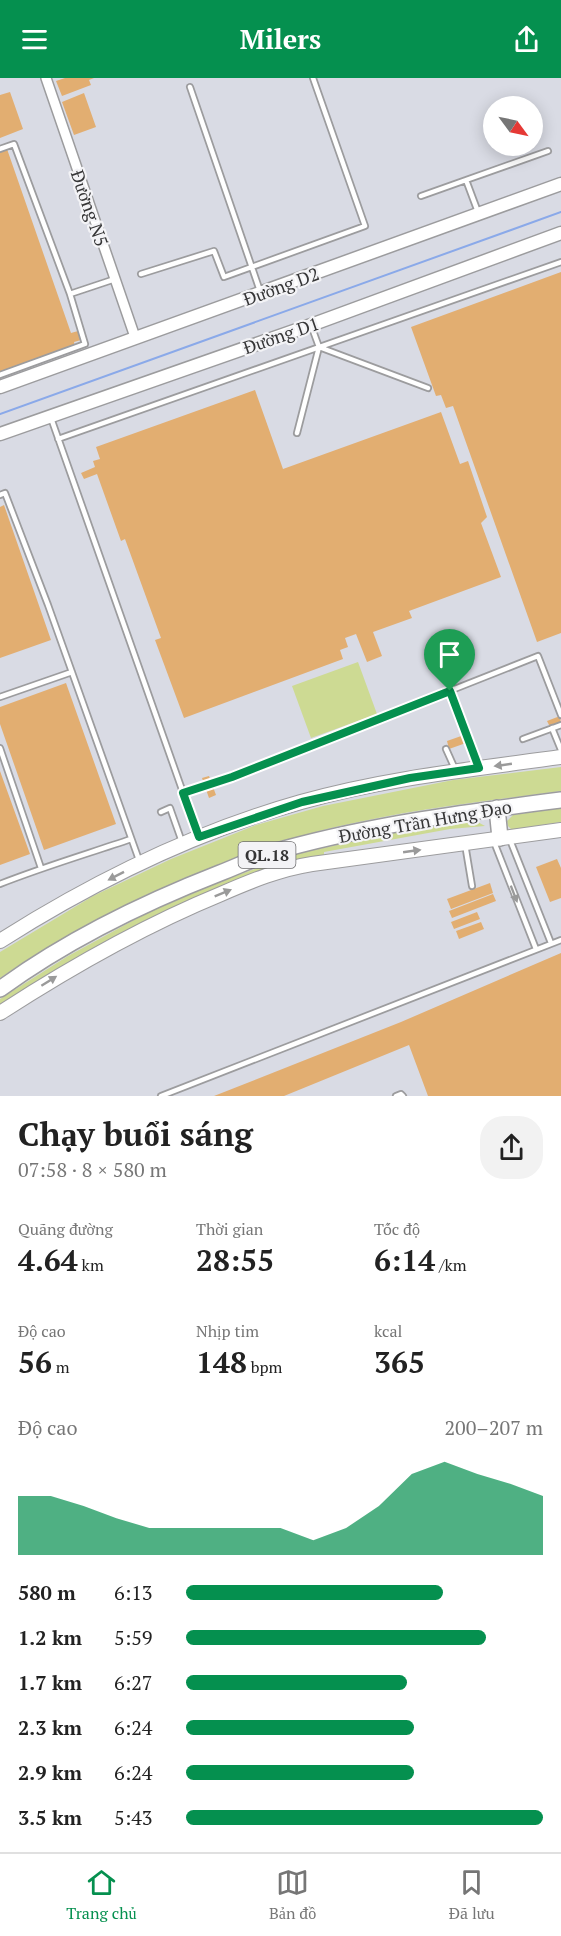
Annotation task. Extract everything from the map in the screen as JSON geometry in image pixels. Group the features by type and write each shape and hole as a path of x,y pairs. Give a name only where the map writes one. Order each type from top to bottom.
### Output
{"highway":[{"name":"Đường Trần Hưng Đạo","path":"0,989 34,964 109,922 186,886 281,849 387,824 561,800"},
{"path":"497,808 501,838"}],"main road":[{"path":"0,941 75,898 183,844 302,802 410,778 561,757"},
{"name":"Đường Trần Hưng Đạo","path":"0,1013 62,973 122,940 186,908 254,880 297,866 561,830"}],"street":[{"name":"Đường N5","path":"45,78 135,337"},
{"name":"Đường D2","path":"0,387 561,184"},
{"name":"Đường D1","path":"0,434 311,325 561,233"}],"lane":[{"path":"141,274 214,251 224,277 365,226 313,78"},
{"path":"190,87 261,293"},
{"path":"0,149 14,144 70,294 85,344 0,375"},
{"path":"421,196 548,151"},
{"path":"466,180 479,214"},
{"path":"58,439 561,262"},
{"path":"70,294 115,279"},
{"path":"297,433 320,347 311,325"},
{"path":"320,347 428,388"},
{"path":"50,416 199,837"},
{"path":"0,495 5,493 48,605 140,864"},
{"path":"183,793 232,777 538,656 561,715"},
{"path":"0,697 72,672"},
{"path":"450,691 479,768"},
{"path":"523,739 561,724"},
{"path":"552,728 561,750"},
{"path":"0,748 41,868"},
{"path":"446,749 456,772"},
{"path":"161,812 170,808 183,844"},
{"path":"501,838 551,943"},
{"path":"501,838 536,949"},
{"path":"0,884 41,868 131,839"},
{"path":"465,843 472,886"},
{"path":"161,1096 561,940"},
{"path":"396,1096 400,1094 403,1096"}],"shaded area":[{"path":"0,78 561,78 561,1096 0,1096"}],"green space":[{"path":"358,662 377,714 311,738 292,686"},
{"path":"561,767 561,791 367,820 326,829 231,860 170,884 112,912 55,943 0,978 0,952 93,896 171,859 256,825 323,806 453,780"},
{"path":"561,808 561,822 516,829 508,826 507,821 513,815"},
{"path":"474,820 485,826 450,829 324,852 324,855 283,864 212,891 118,934 0,1006 0,999 68,956 145,914 219,882 296,854 387,834"}],"building":[{"path":"65,78 94,78 89,80 91,85 62,96 56,81"},
{"path":"10,92 23,129 0,138 0,95"},
{"path":"84,93 96,127 74,135 62,102"},
{"path":"7,149 71,333 78,331 81,340 74,342 75,347 0,374 0,152"},
{"path":"561,272 561,633 537,642 453,406 446,408 441,395 436,396 411,327"},
{"path":"255,390 283,469 441,412 460,464 468,461 487,517 481,523 501,577 409,611 412,618 373,632 382,656 367,662 356,634 345,638 348,647 340,650 343,659 184,718 155,640 161,638 125,539 121,541 97,474 84,479 81,473 95,467 93,461 100,459 96,447"},
{"path":"4,505 51,640 0,658 0,507"},
{"path":"66,683 116,824 44,850 0,724 0,707"},
{"path":"560,716 561,725 551,729 547,721"},
{"path":"464,735 466,743 449,749 447,741"},
{"path":"0,771 30,854 0,865"},
{"path":"209,776 216,795 209,798 202,778"},
{"path":"557,859 561,868 561,898 550,902 536,867"},
{"path":"490,883 493,893 451,909 447,899"},
{"path":"493,894 496,901 452,918 449,911"},
{"path":"477,912 480,919 454,929 451,922"},
{"path":"481,922 484,929 459,939 456,931"},
{"path":"561,953 561,1096 428,1096 409,1045 284,1096 214,1096 401,1022"}],"waterway":[{"path":"0,414 561,212"}],"route":[{"path":"450,691 479,768 410,778 302,802 199,837 183,793 232,777 450,691"}]}
